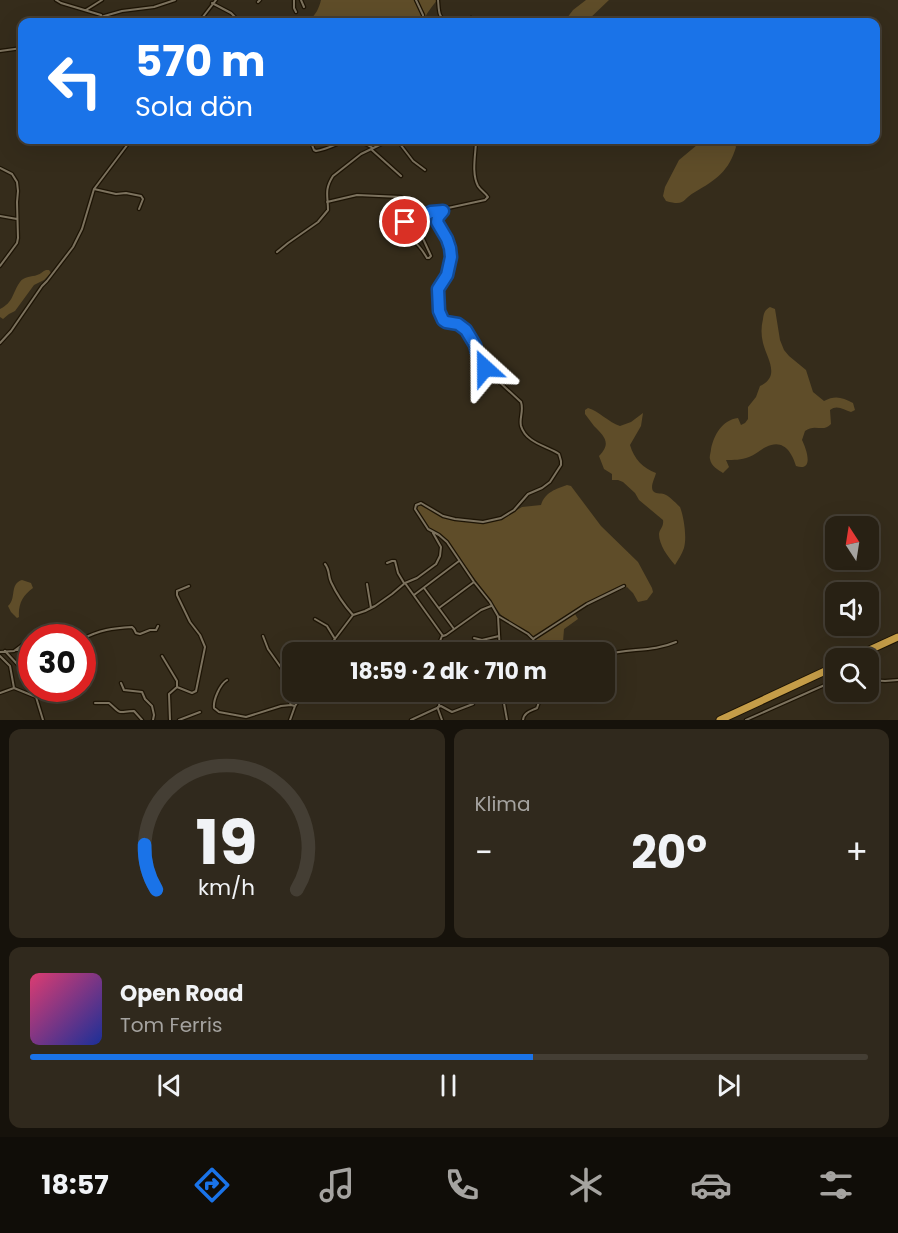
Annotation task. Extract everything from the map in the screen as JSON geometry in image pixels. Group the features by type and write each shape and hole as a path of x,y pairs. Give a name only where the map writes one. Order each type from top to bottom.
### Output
{"highway":[{"path":"876,648 898,639"},
{"path":"879,649 898,639"},
{"path":"720,720 825,673"},
{"path":"729,720 812,679"}],"street":[{"path":"56,0 104,16"},
{"path":"86,10 102,0"},
{"path":"97,18 122,11 154,7 175,0"},
{"path":"294,0 296,12"},
{"path":"301,0 304,7"},
{"path":"416,0 423,18"},
{"path":"438,0 441,18"},
{"path":"203,18 214,1 236,18"},
{"path":"0,51 18,49"},
{"path":"0,343 73,247 82,229 94,189 128,144"},
{"path":"312,144 316,151 336,144"},
{"path":"365,144 372,148 401,176"},
{"path":"277,252 318,222 328,210 326,193 333,176 358,156 381,144"},
{"path":"400,144 413,161 425,170"},
{"path":"396,226 398,227 404,221 404,225 407,226 431,212 443,211 488,198 477,182 476,144"},
{"path":"0,168 12,174 17,182 18,191 17,243 0,266"},
{"path":"94,189 141,196 143,199 139,209"},
{"path":"327,202 357,195 401,197 404,202 393,222 398,231 409,237 427,258 431,256 418,226 436,212"},
{"path":"443,211 437,222 447,239 451,257 447,275 438,289 441,317 446,322 458,324 466,330 475,345 479,360 520,402 523,410 520,422 523,429 538,444 559,454 561,461 550,482 528,494 514,510 501,518 483,522 456,519 443,516 422,504 416,506 416,510 428,529 447,542 493,606 498,616 500,642"},
{"path":"0,216 18,219"},
{"path":"333,642 353,615 371,608 435,565 441,554 441,548 432,531"},
{"path":"387,563 395,561 398,573 442,636"},
{"path":"414,595 459,561"},
{"path":"325,564 340,600 353,615"},
{"path":"439,608 474,582"},
{"path":"367,584 371,608"},
{"path":"177,687 192,693 196,691 205,646 177,595 177,591 189,586"},
{"path":"533,639 587,604 624,586"},
{"path":"424,588 454,629"},
{"path":"442,636 483,608 493,606"},
{"path":"498,616 523,630 534,642"},
{"path":"315,619 327,626 335,639"},
{"path":"96,633 112,628 132,627 136,633 140,634 156,630 158,626"},
{"path":"263,636 268,649 282,670"},
{"path":"440,642 442,636"},
{"path":"474,638 482,640 500,636"},
{"path":"615,652 659,647 676,642"},
{"path":"0,652 16,650"},
{"path":"5,651 18,665"},
{"path":"0,656 11,668 14,688"},
{"path":"162,656 177,681 177,687"},
{"path":"227,680 221,685 213,703 214,708 219,712 248,717 281,706 295,706"},
{"path":"879,680 898,680"},
{"path":"121,683 124,690 142,692 152,706 153,720"},
{"path":"746,720 825,685"},
{"path":"170,720 169,696 177,687"},
{"path":"0,693 14,688 18,690"},
{"path":"37,702 42,720"},
{"path":"95,702 110,703 116,711 120,712 134,711 142,720"},
{"path":"290,720 298,702"},
{"path":"439,702 438,707 442,720"},
{"path":"411,720 438,707 452,712 473,704 472,702"},
{"path":"504,702 507,720"},
{"path":"523,720 527,712 537,708 539,702"},
{"path":"179,720 200,712"}],"shaded area":[{"path":"321,0 437,0 425,18 312,18"},
{"path":"586,0 609,0 590,18 567,18"},
{"path":"698,144 735,144 736,147 730,162 715,179 681,203 677,203 666,201 663,196 665,187 679,160"},
{"path":"46,270 51,273 34,285 15,311 3,319 0,317 0,309 10,300 22,280"},
{"path":"770,307 775,309 784,350 806,370 813,392 824,401 835,397 845,399 853,403 855,410 851,412 838,407 833,408 830,410 831,424 828,427 805,431 802,440 808,458 806,466 796,466 789,451 777,444 746,458 726,460 729,467 723,473 713,466 711,461 712,444 727,422 738,418 741,425 745,423 748,419 748,407 756,397 760,386 770,377 771,367 763,343 762,322 764,313"},
{"path":"588,408 620,426 631,422 643,413 641,426 630,445 640,462 656,473 652,484 653,491 667,496 680,507 685,528 685,544 675,565 661,542 659,534 663,520 639,500 623,482 612,480 612,474 604,469 599,456 606,443 601,433 585,414"},
{"path":"567,485 571,486 601,526 638,562 653,592 647,600 638,602 627,587 595,601 575,614 578,619 564,629 563,642 536,642 533,637 501,615 445,538 429,529 417,509 418,506 423,505 455,520 487,523 504,518 522,507 541,505 548,494"},
{"path":"22,580 31,583 33,588 22,600 17,618 8,606 11,603 14,588"}],"route":[{"path":"405,222 404,225 407,226 431,212 443,211 439,214 437,222 447,239 451,257 447,275 438,289 439,311 443,320 458,324 466,330 485,368"}]}
